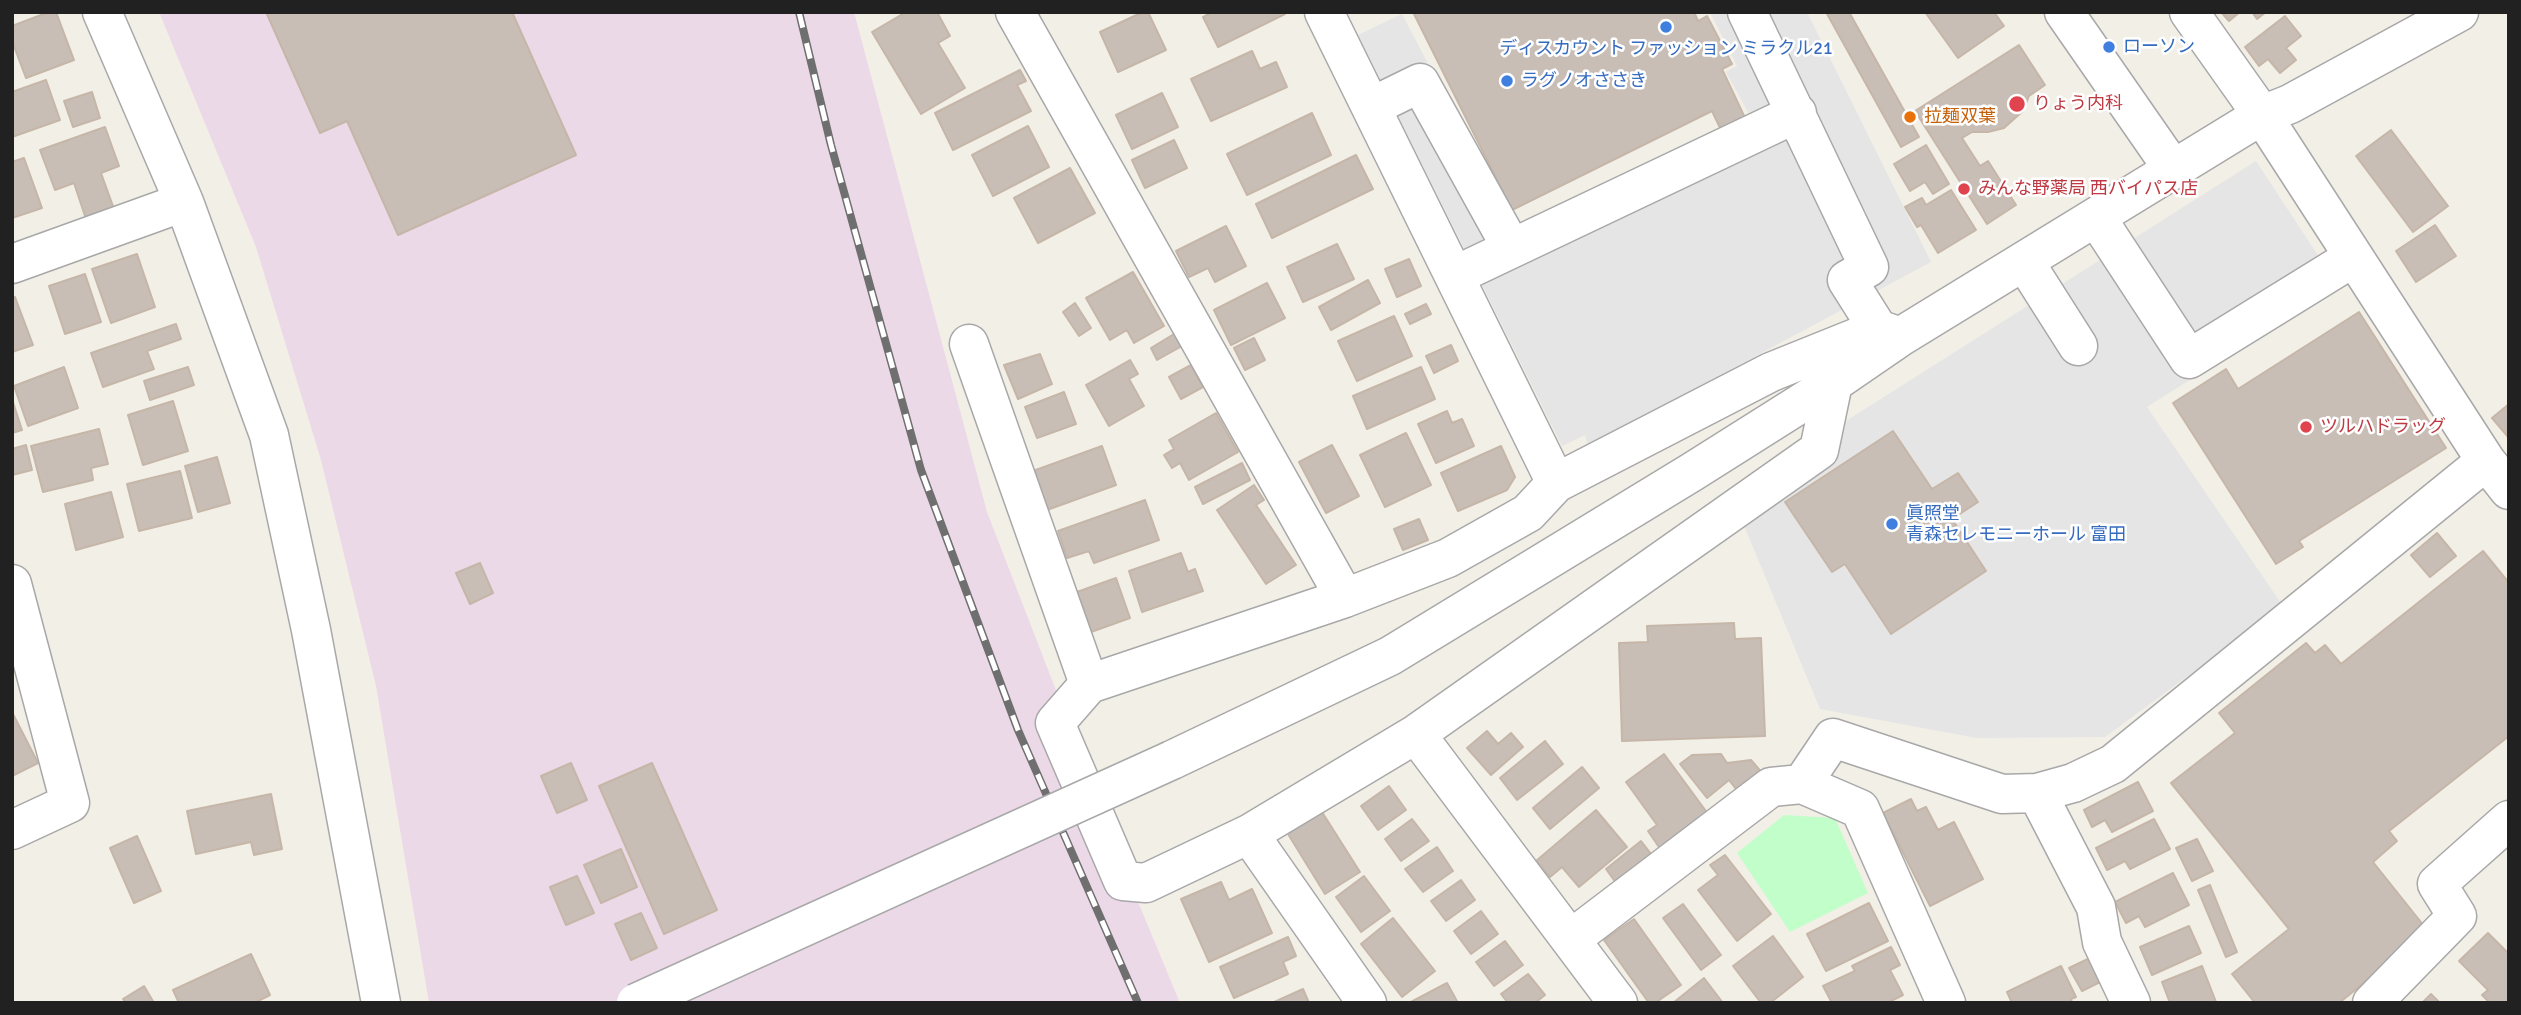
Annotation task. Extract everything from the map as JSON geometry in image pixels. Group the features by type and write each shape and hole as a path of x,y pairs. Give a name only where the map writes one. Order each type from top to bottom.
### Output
{"street":[{"path":"102,12 184,202 269,435 311,630 381,1003"},
{"path":"1015,12 1345,598"},
{"path":"1324,12 1556,483"},
{"path":"1747,12 1869,267 1846,280 1889,333"},
{"path":"2064,12 2173,169"},
{"path":"1802,784 1833,738 2002,794 2038,793 2073,783 2113,764 2498,475 2262,116 2189,12"},
{"path":"1833,383 1819,450 1416,734 1249,834 1146,883 1124,881 1055,723 1088,684 1345,598 1448,558 1528,513 1556,483 1771,373 1889,333 2024,261 2262,116 2290,104 2459,12"},
{"path":"1370,107 1420,83 1511,247"},
{"path":"1454,275 1797,113"},
{"path":"12,264 184,202"},
{"path":"2096,217 2189,359 2354,257"},
{"path":"2024,261 2077,346"},
{"path":"636,1003 1172,760 1390,656 1833,383 1889,333"},
{"path":"969,344 1088,684"},
{"path":"12,584 70,803 12,830"},
{"path":"1416,734 1618,1003"},
{"path":"1571,940 1771,787 1802,784 1860,809 1946,1003"},
{"path":"2038,793 2096,907 2102,942 2131,1003"},
{"path":"2372,1003 2457,916 2437,884 2509,820"},
{"path":"1249,834 1367,1003"}],"shaded area":[{"path":"159,12 854,12 987,512 1134,892 1180,1003 429,1003 376,686 321,460 256,247"},
{"path":"1710,12 1807,12 1931,262 1588,446 1585,435 1562,446 1358,35 1402,14 1528,254 1766,145 1726,72 1737,66"},
{"path":"2256,161 2338,286 2147,407 2283,606 2105,737 1977,738 1820,709 1731,494"}],"green space":[{"path":"1784,815 1835,818 1868,893 1790,932 1737,853"}],"building":[{"path":"49,12 56,12 74,60 26,78 12,41 12,26"},
{"path":"266,12 512,12 576,155 398,235 347,121 320,133"},
{"path":"906,12 937,12 950,36 938,43 965,88 921,114 872,32"},
{"path":"1148,12 1166,50 1118,72 1100,32"},
{"path":"1212,12 1285,14 1218,47 1203,17"},
{"path":"1413,12 1694,12 1698,21 1707,16 1732,64 1722,69 1746,120 1722,132 1712,111 1512,210"},
{"path":"1826,12 1849,12 1919,137 1901,147"},
{"path":"1925,12 1994,12 2004,26 1958,58"},
{"path":"2221,12 2240,12 2229,21"},
{"path":"2252,12 2266,12 2257,19"},
{"path":"2285,16 2301,36 2286,48 2296,60 2280,73 2268,59 2259,66 2245,47"},
{"path":"2019,45 2045,85 2029,96 2023,111 2004,128 1972,132 1962,138 1980,166 1988,161 2016,205 1987,224 1915,111"},
{"path":"1252,51 1260,69 1276,62 1287,87 1211,121 1191,79"},
{"path":"1020,70 1026,81 1017,85 1031,111 953,150 935,113"},
{"path":"46,80 60,120 12,137 12,92"},
{"path":"92,92 100,118 73,127 64,101"},
{"path":"1162,93 1178,127 1132,149 1116,115"},
{"path":"1312,113 1331,155 1247,195 1227,154"},
{"path":"1028,126 1049,167 993,196 972,155"},
{"path":"105,127 119,166 101,173 114,209 86,219 74,183 55,190 40,150"},
{"path":"2391,130 2448,206 2413,232 2356,156"},
{"path":"1174,140 1187,168 1145,188 1132,160"},
{"path":"1926,145 1949,184 1933,194 1925,182 1910,191 1894,164"},
{"path":"1356,155 1373,189 1272,238 1256,204"},
{"path":"24,158 42,208 12,218 12,162"},
{"path":"1070,168 1095,213 1038,243 1014,198"},
{"path":"1951,190 1976,230 1938,253 1921,225 1917,227 1905,207 1922,198 1926,205"},
{"path":"2435,225 2456,256 2416,282 2396,251"},
{"path":"1226,226 1246,266 1215,282 1208,268 1189,277 1176,251"},
{"path":"1337,244 1354,279 1303,302 1287,267"},
{"path":"137,254 155,307 111,323 92,269"},
{"path":"1409,259 1421,286 1397,297 1385,269"},
{"path":"1133,272 1164,326 1134,343 1127,330 1110,340 1086,298"},
{"path":"85,274 101,322 65,334 49,286"},
{"path":"1368,280 1380,303 1331,330 1319,307"},
{"path":"1267,283 1285,318 1231,345 1214,310"},
{"path":"15,297 33,345 12,352 12,298"},
{"path":"1075,303 1091,328 1079,336 1063,312"},
{"path":"1426,304 1431,314 1410,324 1405,314"},
{"path":"2359,312 2446,448 2299,541 2303,547 2276,564 2173,403 2226,369 2238,389"},
{"path":"1394,316 1412,356 1357,381 1338,341"},
{"path":"176,324 181,339 147,351 154,369 103,387 91,353"},
{"path":"1174,334 1182,346 1157,360 1151,348"},
{"path":"1254,338 1265,360 1245,370 1234,348"},
{"path":"1451,345 1458,361 1434,373 1426,356"},
{"path":"1040,354 1052,384 1018,399 1004,365"},
{"path":"1130,360 1138,374 1129,379 1144,406 1109,426 1086,385"},
{"path":"1191,365 1203,387 1181,399 1169,377"},
{"path":"64,367 78,408 28,426 14,386"},
{"path":"188,367 194,385 150,400 144,381"},
{"path":"1421,367 1435,399 1367,429 1353,396"},
{"path":"1064,392 1076,424 1037,438 1025,407"},
{"path":"12,399 22,430 12,433"},
{"path":"173,401 188,451 143,465 128,415"},
{"path":"2509,404 2509,438 2492,418"},
{"path":"1447,411 1452,423 1462,419 1474,446 1436,463 1418,424"},
{"path":"1216,413 1238,452 1189,480 1180,463 1172,468 1164,455 1174,449 1169,440"},
{"path":"99,429 108,464 91,468 93,480 43,492 31,446"},
{"path":"1893,431 1932,489 1958,473 1978,502 1952,519 1986,571 1891,634 1845,564 1832,572 1785,502"},
{"path":"1406,433 1431,485 1385,507 1360,455"},
{"path":"26,445 32,470 12,475 12,449"},
{"path":"1332,445 1359,496 1326,513 1299,462"},
{"path":"1102,446 1116,485 1047,510 1033,471"},
{"path":"1501,446 1515,477 1507,490 1458,511 1441,473"},
{"path":"217,457 230,503 198,512 185,466"},
{"path":"1242,463 1250,480 1203,504 1195,487"},
{"path":"180,471 192,518 139,531 127,484"},
{"path":"1254,485 1264,500 1256,505 1296,565 1266,584 1217,510"},
{"path":"111,492 123,537 76,550 65,504"},
{"path":"1145,500 1159,540 1094,563 1089,551 1067,558 1058,531"},
{"path":"1419,519 1428,540 1403,550 1394,529"},
{"path":"2437,533 2456,556 2430,577 2411,555"},
{"path":"2483,551 2509,583 2509,736 2389,831 2397,841 2373,862 2428,931 2339,1003 2255,1003 2232,974 2289,929 2171,783 2235,733 2219,713 2306,643 2315,653 2325,645 2341,664"},
{"path":"1181,553 1188,572 1195,569 1203,591 1142,612 1129,571"},
{"path":"480,563 493,593 470,604 456,573"},
{"path":"1116,578 1130,618 1091,632 1077,592"},
{"path":"1734,623 1735,639 1761,638 1765,736 1622,741 1619,643 1648,642 1647,626"},
{"path":"12,715 38,763 12,776"},
{"path":"1487,731 1498,744 1511,733 1523,747 1491,775 1467,748"},
{"path":"1545,741 1563,764 1517,800 1500,778"},
{"path":"1664,754 1711,818 1663,853 1648,831 1657,825 1626,782"},
{"path":"1721,754 1727,763 1751,760 1763,774 1739,793 1729,780 1707,798 1680,764 1692,755"},
{"path":"571,763 587,800 557,813 541,776"},
{"path":"652,763 717,910 664,934 599,786"},
{"path":"1582,767 1599,788 1550,829 1533,808"},
{"path":"2138,782 2153,811 2112,832 2105,820 2092,827 2084,810"},
{"path":"1389,786 1406,810 1378,830 1361,806"},
{"path":"271,794 282,849 254,855 251,842 196,854 187,811"},
{"path":"1911,799 1917,811 1926,807 1938,830 1954,822 1983,879 1930,906 1883,813"},
{"path":"1596,810 1627,847 1579,887 1562,867 1550,877 1536,861"},
{"path":"1322,812 1360,872 1325,894 1288,834"},
{"path":"1412,819 1429,841 1401,861 1385,839"},
{"path":"2154,819 2170,849 2130,869 2125,861 2107,870 2096,848"},
{"path":"137,836 161,891 134,903 110,848"},
{"path":"2197,839 2213,871 2192,881 2176,848"},
{"path":"1641,841 1655,859 1619,887 1606,869"},
{"path":"1437,847 1453,871 1423,892 1405,869"},
{"path":"621,849 637,887 601,903 584,865"},
{"path":"1725,855 1771,914 1737,941 1698,890 1718,875 1710,865"},
{"path":"2173,873 2189,905 2145,927 2139,916 2126,923 2115,902"},
{"path":"577,876 594,913 566,925 550,887"},
{"path":"1364,876 1390,911 1361,932 1336,897"},
{"path":"1461,880 1475,900 1446,921 1431,901"},
{"path":"1221,882 1229,900 1252,889 1272,933 1209,962 1181,899"},
{"path":"2210,885 2237,952 2226,957 2198,890"},
{"path":"1869,903 1888,941 1826,971 1807,934"},
{"path":"1683,904 1721,955 1701,970 1663,918"},
{"path":"1481,911 1498,934 1471,954 1454,931"},
{"path":"641,913 657,948 631,960 615,924"},
{"path":"1393,918 1435,971 1402,997 1361,944"},
{"path":"1634,919 1681,985 1655,1003 1649,1003 1604,940"},
{"path":"2189,926 2201,953 2152,975 2140,947"},
{"path":"2488,933 2509,954 2509,1003 2490,1003 2482,995 2488,990 2459,961"},
{"path":"1773,936 1803,977 1770,1003 1761,1003 1733,966"},
{"path":"1288,937 1296,956 1283,962 1288,974 1234,998 1220,967"},
{"path":"1505,941 1523,965 1494,986 1476,962"},
{"path":"1891,947 1900,965 1890,970 1903,995 1887,1003 1832,1003 1823,986 1855,971 1852,966"},
{"path":"251,954 270,995 254,1003 179,1003 173,990"},
{"path":"2090,958 2102,981 2082,991 2069,968"},
{"path":"2061,966 2076,997 2071,999 2072,1003 2012,1003 2007,992"},
{"path":"2202,966 2216,1002 2170,1003 2162,982"},
{"path":"1528,974 1545,995 1535,1003 1508,1003 1501,994"},
{"path":"1704,978 1723,1003 1673,1003"},
{"path":"1447,983 1458,1003 1409,1003"},
{"path":"144,986 154,1003 126,1003 123,999"},
{"path":"1303,989 1309,1003 1272,1003"},
{"path":"2431,994 2440,1003 2422,1003"}],"railway":[{"path":"799,12 831,145 921,470 1018,730 1138,1003"}],"place":[{"name":"ディスカウント ファッション ミラクル21","path":"1666,27"},
{"name":"ローソン","path":"2109,47"},
{"name":"ラグノオささき","path":"1507,81"},
{"name":"りょう内科","path":"2017,104"},
{"name":"拉麺双葉","path":"1910,117"},
{"name":"みんな野薬局 西バイパス店","path":"1964,189"},
{"name":"ツルハドラッグ","path":"2306,427"},
{"name":"眞照堂 青森セレモニーホール 富田","path":"1892,524"}]}
